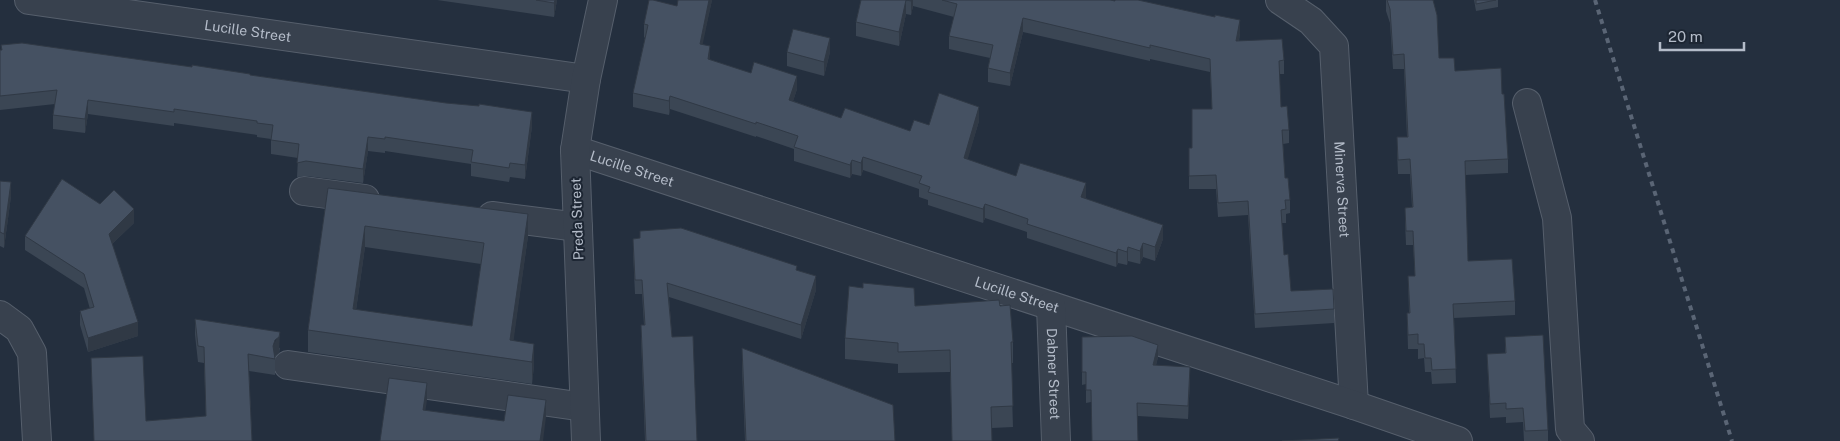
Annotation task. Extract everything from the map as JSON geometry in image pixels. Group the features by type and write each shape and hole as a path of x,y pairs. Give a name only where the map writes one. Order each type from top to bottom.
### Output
{"street":[{"name":"Lucille Street","path":"29,0 586,80"},
{"name":"Preda Street","path":"586,441 575,150 586,80 604,0"},
{"name":"Minerva Street","path":"1280,0 1311,21 1334,46 1354,405"},
{"path":"1527,103 1557,218 1570,429 1580,441"},
{"name":"Lucille Street","path":"575,150 1354,405 1458,441"},
{"path":"304,191 391,202"},
{"path":"468,212 578,227"},
{"name":"Dabner Street","path":"1051,306 1056,441"},
{"path":"0,314 19,329 32,353 36,441"},
{"path":"288,365 584,407"}],"building":[{"path":"536,0 555,0 554,3"},
{"path":"649,0 677,6 678,0 709,0 700,44 710,46 708,59 751,73 754,62 797,76 789,100 841,118 845,108 910,131 914,120 929,125 939,93 979,107 964,158 1016,176 1020,163 1086,183 1081,197 1163,225 1155,247 1143,243 1140,251 1128,247 1127,252 1118,249 1116,253 1027,224 1028,219 985,204 983,209 928,192 930,187 919,183 922,176 863,157 861,163 852,160 850,165 794,147 798,136 756,122 756,124 670,96 669,101 633,93 648,25 644,24"},
{"path":"861,0 906,0 899,32 856,22"},
{"path":"942,0 1138,0 1215,17 1215,15 1240,20 1236,41 1282,39 1284,60 1279,61 1281,107 1287,106 1289,130 1282,130 1285,178 1288,178 1290,200 1285,200 1286,209 1281,210 1284,255 1288,254 1291,291 1333,289 1334,309 1255,314 1248,201 1218,203 1216,175 1189,176 1189,148 1192,148 1192,109 1212,109 1210,59 1150,45 1150,48 1023,18 1010,73 988,68 993,45 949,36 957,4"},
{"path":"1387,0 1433,0 1437,15 1439,58 1454,58 1455,71 1501,68 1508,159 1465,161 1468,261 1512,259 1515,301 1453,304 1456,369 1432,370 1431,358 1425,358 1424,344 1418,344 1418,334 1408,335 1407,313 1410,313 1408,276 1415,276 1413,231 1406,231 1405,208 1413,207 1410,159 1398,160 1397,137 1408,137 1404,54 1393,55 1390,9"},
{"path":"1476,0 1496,0 1476,4"},
{"path":"793,29 830,38 824,62 787,52"},
{"path":"22,43 192,67 192,65 446,103 479,106 479,104 532,112 525,165 510,163 509,168 471,162 473,150 385,137 385,139 368,137 363,169 306,161 297,163 299,144 271,140 273,125 257,123 257,121 174,109 174,112 88,100 85,119 53,115 57,90 0,96 1,45"},
{"path":"62,179 100,204 114,190 134,209 109,234 138,322 88,338 80,311 94,307 84,274 25,236"},
{"path":"0,181 11,182 4,234 0,232"},
{"path":"328,188 528,214 510,340 534,344 532,362 308,330","holes":["365,226 484,243 472,326 353,309"]},
{"path":"681,228 797,266 796,270 816,276 801,325 667,283 672,337 693,336 697,441 646,441 641,325 645,325 642,280 635,280 633,239 640,238 640,231"},
{"path":"863,283 914,288 915,306 999,300 1000,306 1010,305 1013,342 1011,342 1013,406 991,407 992,441 952,441 950,350 898,352 898,343 845,338 849,286 863,288"},
{"path":"195,319 280,332 273,346 275,359 248,354 252,441 94,441 91,358 143,356 146,421 206,416 204,347 198,346"},
{"path":"1543,335 1548,430 1525,431 1523,408 1506,409 1506,403 1490,404 1487,354 1506,353 1505,337"},
{"path":"1132,336 1158,345 1153,365 1190,367 1188,406 1137,403 1138,441 1092,441 1091,390 1086,390 1086,372 1082,372 1082,337"},
{"path":"742,348 893,405 895,441 746,441"},
{"path":"389,378 427,383 423,410 504,421 508,395 546,400 540,441 380,441"},
{"path":"1339,438 1338,441 1282,441"}],"railway":[{"path":"1595,0 1732,441"}]}
